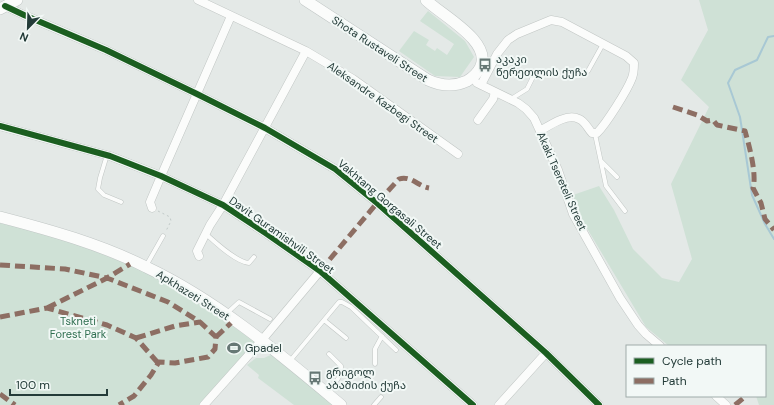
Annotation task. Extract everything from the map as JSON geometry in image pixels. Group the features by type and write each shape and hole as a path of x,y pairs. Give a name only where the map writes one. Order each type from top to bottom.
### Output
{"street":[{"path":"2,5 17,0"},
{"name":"Aleksandre Kazbegi Street","path":"198,0 306,51 353,79 458,154"},
{"name":"Shota Rustaveli Street","path":"305,0 438,85 450,86 462,84 470,79"},
{"path":"426,0 464,30 480,48 482,58 481,65 478,72 470,79"},
{"name":"Vakhtang Gorgasali Street","path":"2,5 106,50 197,94 265,128 335,169 377,203 546,353 599,405"},
{"path":"152,208 150,202 231,16"},
{"path":"481,85 498,54 508,40 517,34 551,20 562,22 634,62 631,79 618,102 599,131 595,134 592,133 580,119 574,117 561,120 540,131"},
{"path":"199,256 197,251 306,51"},
{"name":"Akaki Tsereteli Street","path":"470,79 511,99 526,109 534,118 558,170 573,214 620,298 642,329 659,345"},
{"path":"478,120 490,103 495,92"},
{"name":"Davit Guramishvili Street","path":"0,126 107,155 161,176 223,205 320,271 473,405"},
{"name":"Apkhazeti Street","path":"0,217 36,226 120,255 146,267 192,292 262,340 341,405"},
{"path":"204,405 262,340 320,271"},
{"path":"499,405 546,353"},
{"path":"717,397 726,405"}],"lane":[{"path":"588,71 603,44"},
{"path":"511,99 527,89 534,75"},
{"path":"595,134 606,186 625,211"},
{"path":"107,155 98,189 104,195 121,202"},
{"path":"600,161 618,177"},
{"path":"206,234 230,253 246,263 249,263 254,257"},
{"path":"146,267 164,235"},
{"path":"225,315 239,302 270,319"},
{"path":"289,362 339,302 351,307 396,350"},
{"path":"324,320 346,338"},
{"path":"375,364 375,349 382,336"},
{"path":"327,394 341,374 341,366 329,354"},
{"path":"374,405 381,397"}],"path":[{"path":"152,208 170,217 171,220 164,235"}],"green space":[{"path":"699,0 774,0 774,405 759,405 756,397 766,397 766,345 668,345 646,327 579,215 573,195 599,186 614,210 633,249 662,278 679,282 692,259 671,184 709,107 681,80 708,30"},
{"path":"428,11 465,41 474,57 460,77 435,76 399,51 414,31 429,40 426,45 435,51 437,48 447,55 454,44 420,21"},
{"name":"Tskneti Forest Park","path":"0,223 88,248 130,265 171,286 255,341 236,365 199,405 0,405"},
{"path":"273,354 335,405 294,405 258,378 259,375 247,365 256,358 264,358"}],"waterway":[{"path":"774,36 768,37 757,60 735,70 728,83 740,117 752,195 765,224 774,239"}],"marked path":[{"path":"673,107 697,115 707,121 713,120 717,125 745,131 754,175 753,188 761,203 765,219 774,230"},
{"path":"320,271 399,179 407,178 429,188"},
{"path":"47,308 107,278 130,264"},
{"path":"0,265 65,269 107,278 168,302 200,322 216,337 215,349 208,357 175,363 159,362 151,375 134,396 119,405"},
{"path":"0,317 47,308 107,325 136,338 158,363"},
{"path":"136,338 175,326 200,322"},
{"path":"216,337 231,323"},
{"path":"0,394 15,405"},
{"path":"735,405 745,397"}],"cycle path":[{"path":"5,6 106,50 197,94 265,128 335,169 377,203 546,353 599,405"},
{"path":"0,126 110,156 161,176 223,205 320,271 473,405"}],"place":[{"name":"აკაკი წერეთლის ქუჩა","path":"485,65"},
{"name":"Gpadel","path":"234,348"},
{"name":"გრიგოლ აბაშიძის ქუჩა","path":"315,378"}]}
